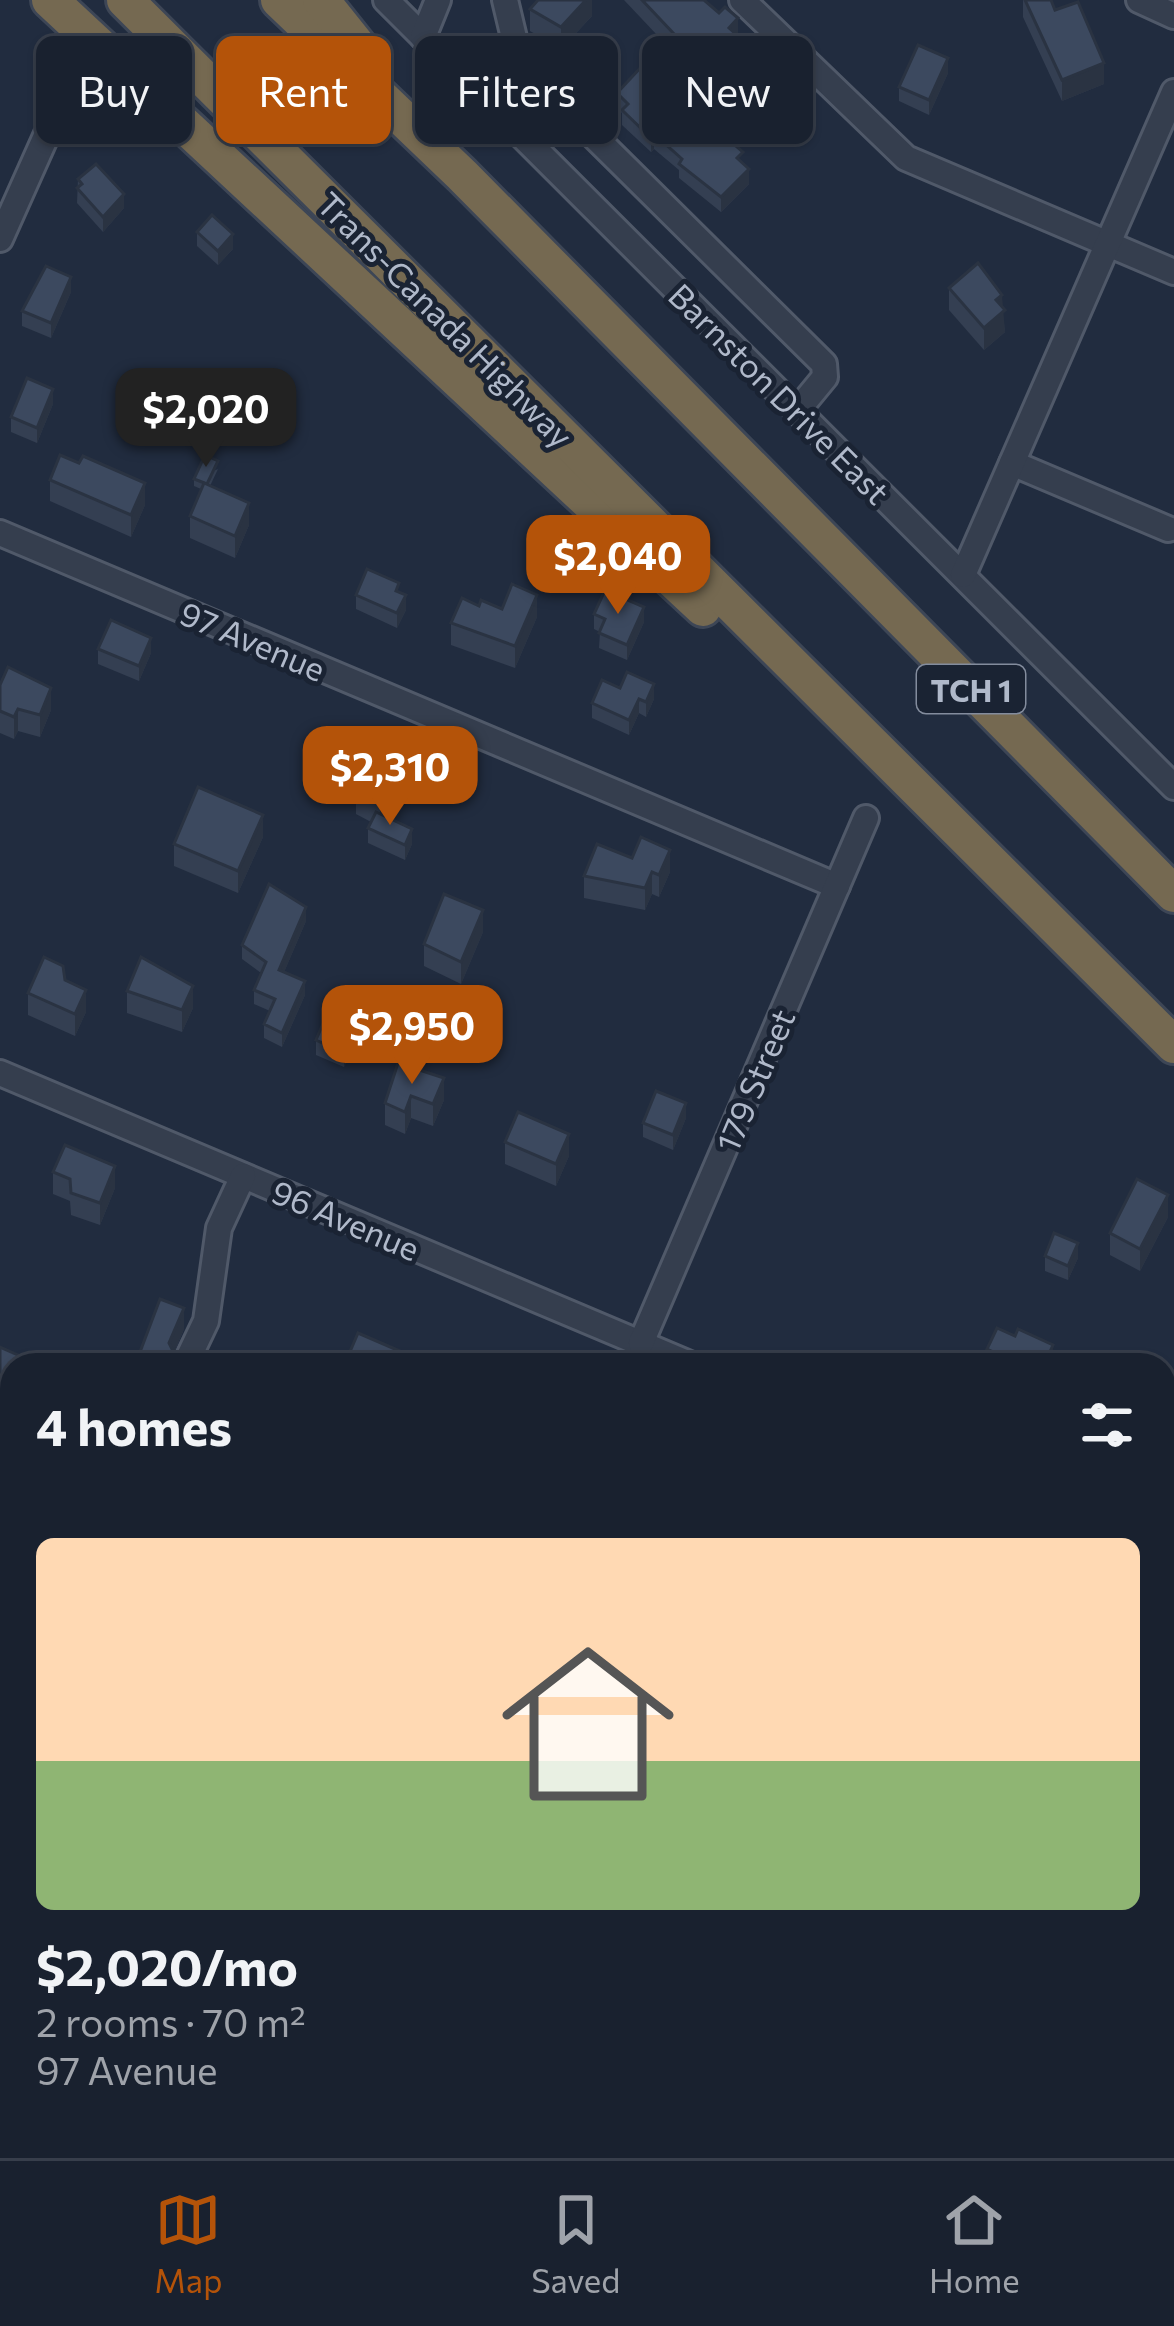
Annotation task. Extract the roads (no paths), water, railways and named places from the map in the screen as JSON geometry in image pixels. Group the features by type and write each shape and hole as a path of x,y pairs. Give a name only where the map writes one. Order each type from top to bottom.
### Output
{"highway":[{"path":"50,0 554,475 1006,878"},
{"path":"62,0 198,139"},
{"name":"Trans-Canada Highway","path":"125,0 1174,1045"},
{"name":"TCH 1","path":"279,0 462,175 1174,894"},
{"path":"321,0 462,175"}],"street":[{"name":"Barnston Drive East","path":"386,0 422,36"},
{"path":"423,36 438,0"},
{"path":"505,0 520,63 824,364 825,377 797,411"},
{"path":"742,0 906,158 1174,272"},
{"path":"1139,0 1174,16"},
{"path":"963,575 1174,92"},
{"path":"0,239 42,144"},
{"name":"Barnston Drive East","path":"530,144 1174,787"},
{"path":"1012,464 1168,530"},
{"name":"97 Avenue","path":"0,533 837,886"},
{"name":"179 Street","path":"641,1343 866,818"},
{"name":"96 Avenue","path":"0,1073 664,1353"},
{"path":"191,1353 206,1321 219,1228 243,1176"}]}
